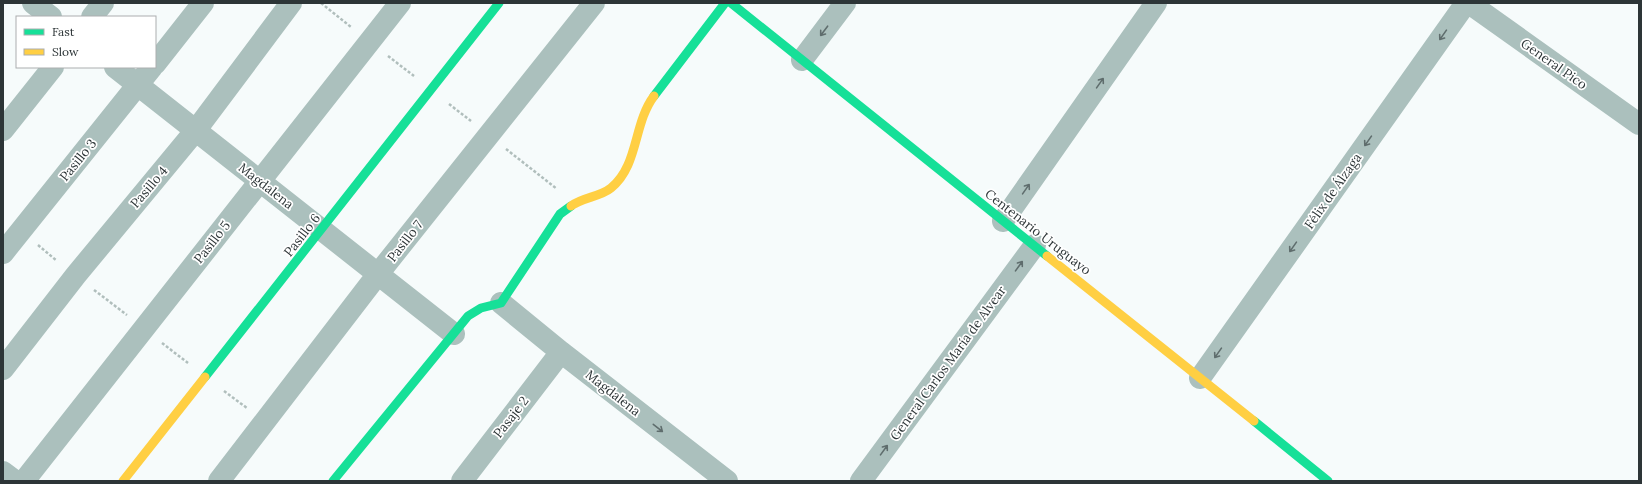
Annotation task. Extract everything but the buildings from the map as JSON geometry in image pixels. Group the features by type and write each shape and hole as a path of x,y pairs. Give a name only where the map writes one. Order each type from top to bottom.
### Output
{"street":[{"path":"33,3 50,16"},
{"path":"93,16 103,3"},
{"path":"156,63 203,3"},
{"name":"Pasillo 4","path":"3,369 76,275 196,130 291,3"},
{"name":"Pasillo 5","path":"24,481 400,3"},
{"name":"Pasillo 6","path":"123,481 322,230 499,3"},
{"name":"Pasillo 7","path":"219,481 378,274 594,3"},
{"path":"332,481 468,316 481,308 501,303 560,214 575,203 591,198 610,189 620,179 628,165 637,141 641,121 649,103 724,3"},
{"name":"Centenario Uruguayo","path":"731,3 1328,481"},
{"path":"802,60 845,3"},
{"path":"1003,221 1156,3"},
{"name":"Félix de Álzaga","path":"1200,378 1466,3"},
{"name":"General Pico","path":"1469,3 1639,124"},
{"path":"3,130 51,68"},
{"name":"Magdalena","path":"116,68 454,334"},
{"name":"Pasillo 3","path":"3,254 151,68"},
{"name":"General Carlos María de Alvear","path":"861,481 1035,245"},
{"name":"Magdalena","path":"501,303 704,474 727,481"},
{"name":"Pasaje 2","path":"462,481 561,352"},
{"path":"3,472 15,481"}],"traffic: fast":[{"path":"205,377 499,3"},
{"path":"654,96 725,3"},
{"path":"731,3 1047,256"},
{"path":"333,481 468,316 481,308 501,303 560,214 571,206"},
{"path":"1254,421 1328,481"}],"traffic: slow":[{"path":"571,206 607,191 620,179 627,168 642,119 654,96"},
{"path":"1047,256 1254,421"},
{"path":"123,481 205,377"}]}
